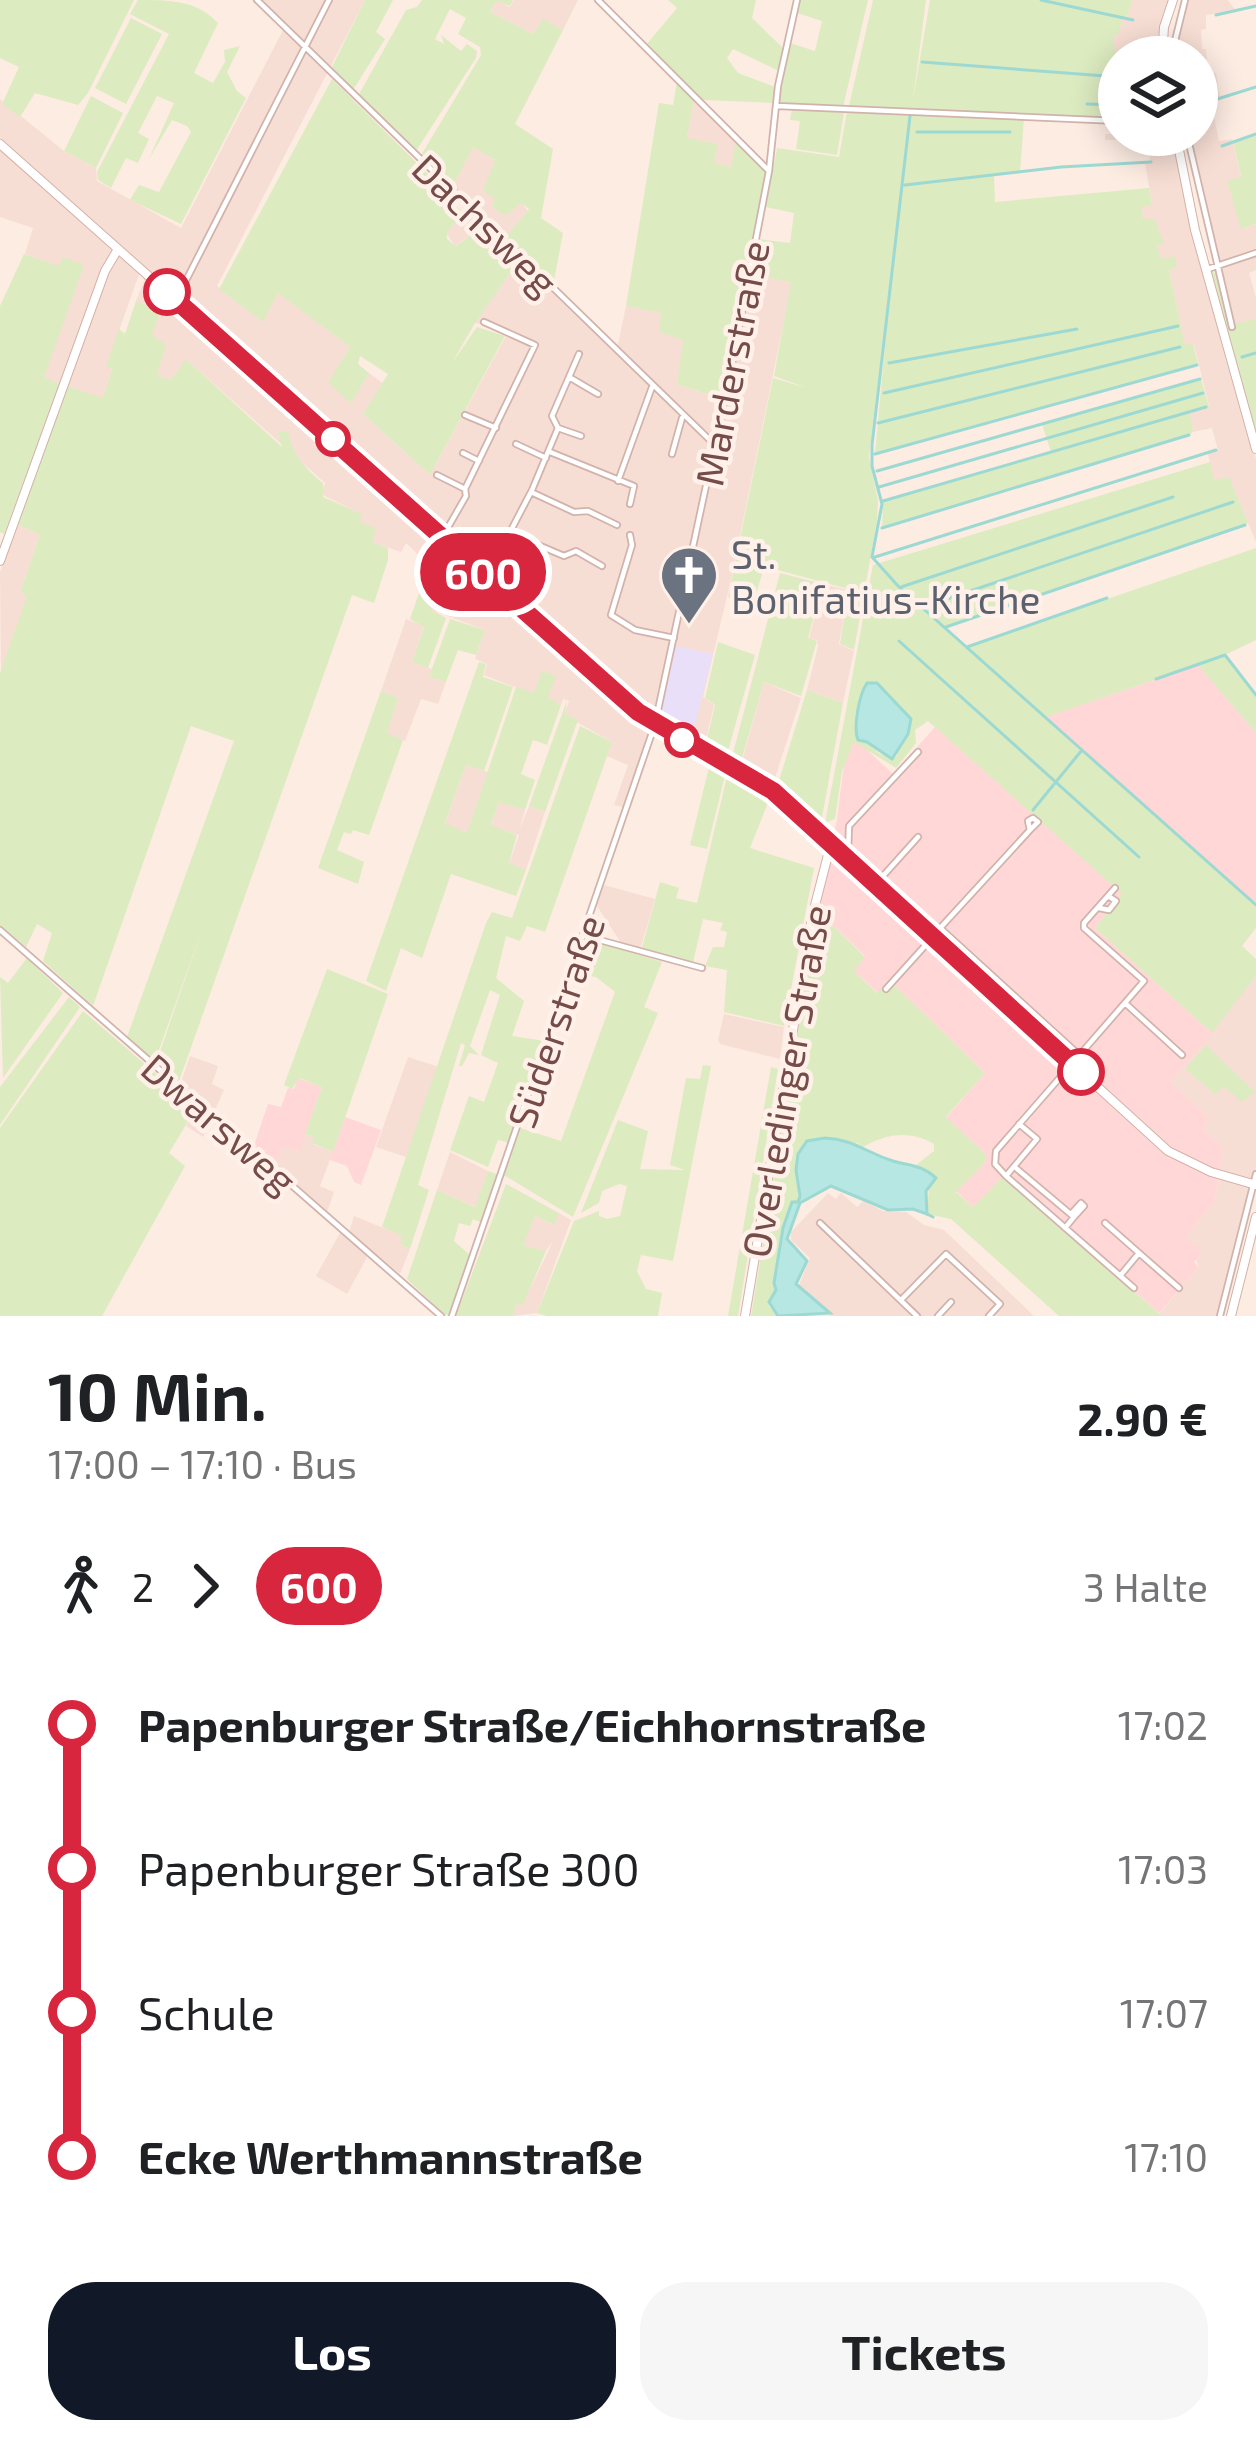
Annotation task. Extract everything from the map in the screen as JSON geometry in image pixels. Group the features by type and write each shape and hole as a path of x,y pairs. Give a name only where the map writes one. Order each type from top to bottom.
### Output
{"street":[{"name":"Dachsweg","path":"257,0 682,418 716,446"},
{"path":"176,300 329,0"},
{"path":"598,0 769,171"},
{"name":"Marderstraße","path":"655,724 716,446 797,0"},
{"path":"1163,36 1173,0"},
{"path":"1176,36 1185,0"},
{"path":"776,106 1098,120"},
{"path":"0,144 655,724 758,780 1168,1151 1209,1172 1255,1185"},
{"path":"1181,156 1205,269 1256,449"},
{"path":"1192,156 1232,327"},
{"path":"0,561 105,272 118,249"},
{"path":"1205,269 1256,254"},
{"path":"442,537 466,496 465,489 535,345 484,322"},
{"path":"579,354 552,416 558,428 581,436"},
{"path":"569,377 598,394"},
{"path":"618,481 652,387"},
{"path":"465,415 496,428"},
{"path":"672,454 682,418"},
{"path":"487,576 531,493 558,428"},
{"path":"516,444 635,487 630,504"},
{"path":"463,453 478,461"},
{"path":"437,475 465,489"},
{"path":"531,493 616,525"},
{"path":"510,533 564,556 576,551 602,566"},
{"path":"630,535 632,545 611,614 638,631 674,638"},
{"name":"Süderstraße","path":"452,1316 655,724"},
{"path":"844,859 851,848 849,826 918,752"},
{"path":"886,989 1030,830"},
{"path":"874,886 918,837"},
{"name":"Overledinger Straße","path":"746,1316 812,917 830,847"},
{"path":"1115,888 1084,928 1144,981 993,1156 1006,1176 1134,1288"},
{"path":"940,928 1078,1055"},
{"name":"Dwarsweg","path":"0,930 441,1316"},
{"path":"584,935 702,968"},
{"path":"1125,1003 1181,1055"},
{"path":"1006,1176 1037,1139 1018,1124"},
{"path":"1018,1169 1072,1216 1065,1228"},
{"path":"1220,1316 1256,1174"},
{"path":"1231,1316 1256,1217"},
{"path":"820,1223 917,1316"},
{"path":"1105,1223 1179,1288"},
{"path":"1120,1276 1139,1253"},
{"path":"901,1300 946,1254 1000,1304 989,1316"},
{"path":"938,1316 951,1302"}],"shaded area":[{"path":"259,0 365,0 217,286 262,321 278,292 350,347 350,403 369,373 384,384 364,415 430,475 507,334 474,323 519,261 616,354 626,306 662,313 684,339 677,384 726,401 752,275 792,282 703,697 714,705 704,748 654,720 626,808 614,805 628,765 607,756 612,742 564,715 569,701 563,699 561,705 484,675 487,664 475,659 485,630 429,609 424,585 430,566 406,543 401,552 371,542 359,521 361,514 321,494 325,483 187,360 171,380 156,375 151,336 161,312 136,301 145,278 139,274 107,365 112,368 103,399 44,378 60,267 25,254 33,228 0,217 0,99 64,151 96,168 97,181 181,228 285,26"},
{"path":"496,0 510,7 514,0 578,0 563,30 543,20 533,34 490,12"},
{"path":"1132,0 1169,0 1158,36 1112,36 1122,18 1127,18"},
{"path":"1186,0 1228,0 1236,11 1206,15 1201,36 1174,36"},
{"path":"694,99 736,141 732,167 713,164 687,138"},
{"path":"1218,136 1219,141 1232,139 1241,177 1228,181 1242,229 1256,224 1256,252 1218,263 1194,156 1218,156"},
{"path":"473,146 496,161 495,200 510,210 521,202 529,212 504,239 488,223 455,246 446,233 470,207 452,188"},
{"path":"1149,156 1176,156 1199,262 1256,459 1256,542 1229,478 1214,481 1208,454 1218,450 1212,428 1193,432 1189,413 1209,406 1194,345 1185,346 1169,269 1174,257 1161,260 1143,219 1142,207 1152,205 1145,163 1150,162"},
{"path":"1256,255 1256,270 1249,273 1256,319 1235,325 1219,266"},
{"path":"17,524 40,535 20,592 28,595 1,673 0,572"},
{"path":"823,584 848,590 839,644 854,651 843,703 807,690 818,646 817,640 809,639"},
{"path":"406,619 424,626 412,662 432,669 429,677 446,682 438,704 421,699 405,741 386,734 398,698 381,691"},
{"path":"676,646 713,654 691,740 659,721"},
{"path":"1199,665 1256,733 1256,905 1045,717"},
{"path":"764,682 801,698 772,787 741,765"},
{"path":"935,727 1123,894 1095,928 1212,1033 1170,1082 1208,1119 1202,1128 1223,1149 1215,1201 1186,1237 1202,1252 1194,1262 1199,1267 1159,1313 1004,1176 973,1207 956,1191 986,1161 984,1153 946,1118 985,1073 890,981 878,993 853,970 865,956 818,911 848,732 893,774"},
{"path":"466,765 488,772 468,833 445,824"},
{"path":"499,801 525,810 520,828 529,806 545,812 526,870 509,864 519,835 491,826"},
{"path":"604,885 655,899 640,950 623,946 597,906"},
{"path":"1256,976 1253,1181 1219,1172 1202,1128 1170,1082"},
{"path":"724,1014 784,1027 780,1059 720,1044"},
{"path":"190,1056 218,1066 212,1084 224,1090 203,1137 186,1126 200,1103 180,1085"},
{"path":"408,1057 439,1067 406,1157 376,1147"},
{"path":"298,1078 322,1087 299,1151 283,1147 275,1169 253,1149 268,1104 281,1107"},
{"path":"345,1117 381,1130 361,1185 354,1182 347,1166 330,1160"},
{"path":"305,1134 314,1137 313,1144 333,1152 320,1186 334,1192 327,1212 275,1169 283,1146 298,1151"},
{"path":"450,1152 488,1171 476,1207 437,1190"},
{"path":"1219,1177 1251,1187 1218,1316 1162,1316 1159,1314 1199,1267 1186,1237 1215,1201"},
{"path":"828,1193 836,1199 841,1193 857,1207 863,1201 883,1211 906,1212 924,1225 944,1230 1034,1316 830,1316 799,1285 810,1258 791,1240 791,1232"},
{"path":"559,1213 571,1220 537,1313 513,1316 553,1241 546,1251 522,1245 535,1216 553,1225"},
{"path":"354,1216 403,1236 400,1244 410,1249 400,1274 371,1250 347,1294 316,1276 341,1231 348,1236"}],"green space":[{"path":"0,0 134,0 78,105 35,93 20,117 2,104 19,67 0,58"},
{"path":"138,0 192,6 218,23 194,73 213,83 225,62 224,50 240,46 227,72 246,98 181,224 130,200 139,185 159,192 191,132 172,120 149,159 174,103 157,96 138,133 149,139 138,163 126,158 111,188 98,180 97,172 169,34 130,14"},
{"path":"365,0 393,0 376,32 385,39 353,90 331,69"},
{"path":"422,0 513,0 510,6 496,1 490,12 533,34 543,19 563,30 515,124 553,149 541,218 563,233 553,286 504,239 529,209 521,203 507,215 492,205 495,199 483,191 495,160 473,147 452,188 420,157 481,55 480,47 458,34 466,18 450,9 435,39 444,44 441,35 461,51 467,44 477,51 476,58 416,151 358,96 406,10"},
{"path":"668,0 756,0 752,18 783,48 779,71 733,49 727,58 738,73 775,87 774,103 703,100 647,44 677,8"},
{"path":"800,0 868,0 843,107 779,103 790,43 815,51 822,21 797,13"},
{"path":"873,0 926,0 913,100 930,0 1132,0 1119,34 1098,36 1098,117 849,106"},
{"path":"131,18 162,34 126,104 95,88"},
{"path":"332,79 465,212 447,232 447,239 456,246 479,229 513,269 452,363 477,327 505,336 430,475 363,414 388,374 360,356 358,364 369,373 351,403 328,383 350,347 278,293 263,322 219,289"},
{"path":"677,81 694,99 687,138 718,144 714,163 731,167 736,141 766,172 721,399 677,384 683,340 659,332 661,313 626,306 659,103 673,105"},
{"path":"91,96 123,113 96,168 64,151"},
{"path":"792,108 844,113 837,155 796,149 800,121 790,120"},
{"path":"847,111 1024,119 1020,172 994,175 995,202 1149,188 1152,205 1142,207 1143,219 1154,219 1164,243 1157,246 1161,259 1175,256 1177,267 1169,270 1185,345 1193,344 1198,364 875,454 894,246 869,457 877,521 854,650 840,644 848,589 778,570 763,571 753,604 728,597 773,378 807,388 774,376 791,282 752,275 759,239 790,243 794,213 766,207 777,148 839,157"},
{"path":"1256,134 1256,224 1241,229 1227,181 1241,176 1233,142"},
{"path":"24,254 59,266 63,257 84,265 44,377 60,384 4,534 0,532 0,306"},
{"path":"1211,271 1217,274 1230,325 1256,319 1256,445 1208,275"},
{"path":"136,301 161,311 152,335 166,345 157,375 171,380 186,359 282,447 278,432 288,431 301,460 323,483 323,497 362,514 360,522 376,528 372,542 388,548 374,603 352,595 178,1084 156,1063 203,927 155,1061 127,1037 234,741 191,726 93,1006 43,961 52,933 37,924 26,947 0,925 0,673 27,596 20,592 40,535 17,524 67,386 103,398 112,369 106,366 119,329 125,334"},
{"path":"1201,379 1209,407 1190,413 1193,432 1189,435 882,528 883,501 1051,452 1042,424"},
{"path":"1210,462 1214,480 1229,477 1248,523 946,628 967,647 1256,548 1256,640 1225,655 1256,695 1256,733 1198,665 1046,717 1256,906 1256,928 1242,946 1256,959 1256,976 1212,1033 1095,928 1122,894 928,721 915,730 916,743 896,768 854,742 842,771 835,819 825,823 873,565","holes":["893,698 911,720 896,757 880,754 855,733 859,715"]},
{"path":"429,564 424,584 436,589 430,609 446,618 428,668 412,662 424,627 410,619"},
{"path":"780,573 823,584 808,638 817,641 801,696 764,682 740,765 731,761"},
{"path":"450,619 485,630 476,655 458,650 446,682 429,677"},
{"path":"718,642 755,655 726,758 705,747 715,705 705,698"},
{"path":"479,662 486,664 483,677 513,687 484,771 466,765 445,823 467,833 516,687 534,693 542,671 556,676 548,697 561,705 547,745 533,740 521,774 535,780 525,810 499,802 491,825 517,835 509,863 526,870 516,896 451,874 422,958 401,948 386,991 366,981"},
{"path":"807,690 843,703 819,833 776,790"},
{"path":"381,691 398,698 387,733 403,740 369,835 344,832 337,850 364,862 358,884 318,868"},
{"path":"567,700 565,714 578,720 545,812 529,806"},
{"path":"580,726 612,742 545,932 527,926 520,941 506,936 496,978 524,1001 512,1036 545,1041 511,1143 498,1140 488,1167 450,1150 469,1096 484,1102 498,1063 481,1055 500,995 490,990 470,1046 479,1055 469,1053 459,1066 465,1045 461,1043 418,1185 429,1190 410,1249 400,1244 402,1236 382,1227 486,923 492,912 512,918"},
{"path":"711,759 727,767 707,849 690,845"},
{"path":"729,768 771,795 750,848 814,868 784,1026 724,1012 727,970 705,966 713,947 724,947 727,932 720,930 723,923 703,919 692,967 641,951 660,882 679,888 676,898 697,903"},
{"path":"818,911 865,957 854,971 877,993 889,980 985,1073 946,1117 985,1154 986,1161 956,1192 973,1207 1003,1176 1162,1316 1059,1316 951,1219 927,1214 930,1172 916,1165 934,1151 934,1144 898,1135 863,1147 857,1143 798,1187 798,1201 792,1203 783,1228 776,1290 769,1306 778,1316 751,1316"},
{"path":"590,939 662,962 644,1007 658,1013 573,1217 504,1175 520,1128 561,1141 615,992 596,977 574,974"},
{"path":"27,958 63,993 3,1078 0,977 8,983"},
{"path":"327,969 388,994 333,1152 312,1143 314,1137 305,1134 322,1087 299,1078 292,1089 284,1085"},
{"path":"69,997 80,1007 0,1125 0,1087"},
{"path":"83,1011 196,1108 169,1153 185,1166 102,1316 0,1316 0,1128"},
{"path":"1206,1045 1255,1092 1242,1102 1223,1086 1216,1095 1185,1069"},
{"path":"703,1065 711,1066 673,1261 641,1255 637,1271 646,1289 662,1293 658,1316 537,1313 574,1221 599,1211 607,1219 620,1216 627,1186 619,1184 602,1191 599,1203 581,1213 618,1120 648,1131 640,1169 685,1170 670,1165 686,1078 700,1079"},
{"path":"771,1067 778,1069 738,1316 728,1316"},
{"path":"488,1171 499,1175 482,1223 473,1219 470,1226 459,1223 454,1241 471,1256 450,1314 445,1315 407,1279 437,1190 475,1207"},
{"path":"506,1184 559,1213 554,1225 535,1216 523,1245 546,1251 523,1305 517,1303 513,1316 456,1316"}],"water":[{"path":"867,683 877,683 911,719 908,734 892,759 858,740 858,711"},
{"path":"825,1138 930,1173 936,1178 926,1191 927,1214 888,1210 831,1186 800,1203 787,1239 807,1261 796,1284 830,1313 778,1316 769,1302 776,1290 783,1228 792,1202 800,1196 798,1154 807,1141"}],"waterway":[{"path":"1041,0 1133,20"},
{"path":"1216,15 1256,6"},
{"path":"922,62 1098,75"},
{"path":"1218,99 1256,87"},
{"path":"1087,104 1098,104"},
{"path":"910,116 872,445 882,504 872,557 899,587 1082,750"},
{"path":"917,132 1010,132"},
{"path":"1222,146 1256,134"},
{"path":"905,185 1151,162"},
{"path":"884,393 1178,326"},
{"path":"889,363 1077,329"},
{"path":"878,423 1180,347"},
{"path":"1242,357 1256,353"},
{"path":"875,454 1197,365"},
{"path":"877,471 1200,379"},
{"path":"879,487 1203,393"},
{"path":"883,501 1206,407"},
{"path":"882,528 1189,435"},
{"path":"875,557 1216,450"},
{"path":"901,587 1173,497"},
{"path":"923,607 1233,502"},
{"path":"946,627 1245,525"},
{"path":"967,647 1107,598"},
{"path":"899,641 1139,857"},
{"path":"1156,679 1225,655 1256,695"},
{"path":"1033,810 1082,750 1256,905"},
{"path":"927,1214 933,1217"}],"bus line":[{"name":"600","path":"167,292 638,712 773,791 1081,1072"}],"place":[{"name":"St. Bonifatius-Kirche","path":"689,626"}]}
